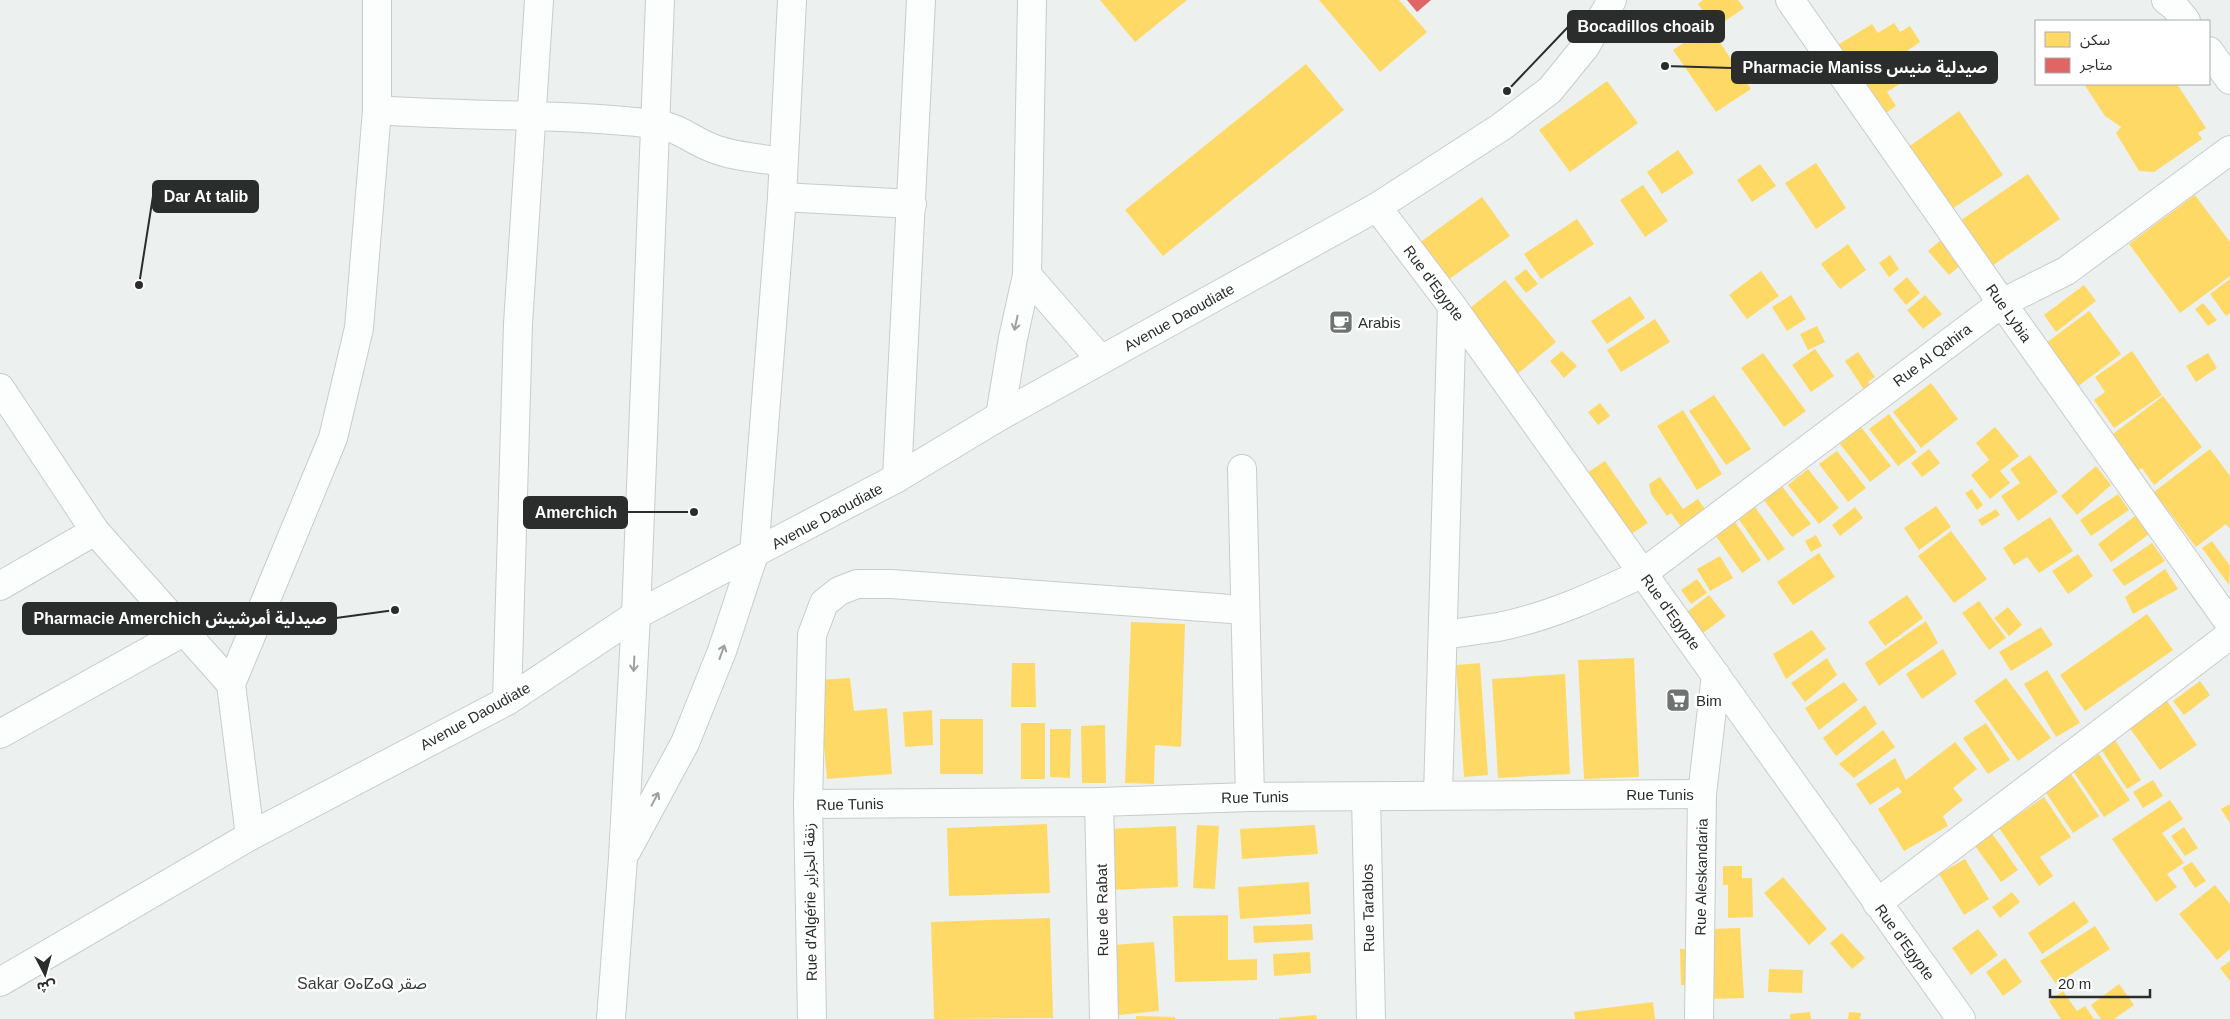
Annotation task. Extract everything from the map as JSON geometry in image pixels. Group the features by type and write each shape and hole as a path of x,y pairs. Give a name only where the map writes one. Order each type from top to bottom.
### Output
{"street":[{"path":"250,836 231,684 333,438 360,328 377,110 377,0"},
{"path":"507,701 518,324 539,0"},
{"path":"611,1019 623,858 636,615 660,0"},
{"path":"623,858 685,743 722,651 754,554 782,197 792,0"},
{"path":"897,478 921,0"},
{"path":"1000,416 1013,338 1027,275 1032,0"},
{"name":"Avenue Daoudiate","path":"1,979 250,836 507,701 636,615 897,478 1000,416 1377,207 1501,127 1550,90 1585,48 1612,0"},
{"name":"Rue Lybia","path":"1790,0 2230,624"},
{"path":"2166,0 2174,6 2185,20"},
{"path":"2210,52 2230,80"},
{"path":"377,110 436,114 532,116 654,124 675,128 712,148 725,152 783,162"},
{"name":"Rue Al Qahira","path":"1444,635 1499,627 1544,614 1582,601 1643,573 2002,303 2066,271 2230,150"},
{"path":"782,197 912,204"},
{"name":"Rue d'Egypte","path":"1377,207 1452,306 1961,1019"},
{"path":"1027,275 1102,360"},
{"path":"1438,795 1452,306"},
{"path":"0,388 95,531 231,684"},
{"path":"1242,469 1250,797"},
{"path":"0,586 95,531"},
{"name":"Rue d'Algérie زنقة الجزاير","path":"812,1019 808,804 812,635 824,603 839,591 857,584 891,584 1245,610"},
{"path":"0,734 185,632"},
{"path":"1877,903 2230,635"},
{"name":"Rue Aleskandaria","path":"1699,1019 1702,794 1716,675"},
{"name":"Rue Tunis","path":"808,804 1099,802 1250,797 1702,794"},
{"name":"Rue Tarablos","path":"1366,797 1371,1019"},
{"name":"Rue de Rabat","path":"1099,802 1104,1019"}],"building: سكن":[{"path":"1100,0 1187,0 1135,42"},
{"path":"1319,0 1399,0 1427,32 1380,72"},
{"path":"1703,0 1738,0 1744,8 1715,28 1698,4"},
{"path":"1894,23 1900,32 1910,26 1920,42 1907,51 1920,71 1887,92 1896,106 1880,117 1836,46 1872,24 1878,33"},
{"path":"1709,26 1751,89 1716,112 1673,50"},
{"path":"1306,64 1344,110 1163,256 1125,210"},
{"path":"1607,81 1638,123 1570,172 1539,130"},
{"path":"2085,85 2178,85 2206,128 2198,133 2202,139 2154,172 2139,171 2116,133 2121,127 2105,116"},
{"path":"1959,111 2003,175 1949,211 1907,148"},
{"path":"1678,150 1694,173 1662,194 1647,172"},
{"path":"1816,163 1846,208 1816,229 1785,183"},
{"path":"1760,164 1776,186 1752,202 1737,180"},
{"path":"2028,174 2060,219 1989,268 1957,223"},
{"path":"1643,185 1668,221 1645,237 1620,200"},
{"path":"2195,195 2230,242 2230,276 2180,313 2129,244"},
{"path":"1482,197 1510,236 1442,284 1415,246"},
{"path":"1577,219 1594,244 1541,279 1524,254"},
{"path":"1941,240 1962,264 1949,275 1928,251"},
{"path":"1848,244 1866,270 1840,289 1821,264"},
{"path":"1890,255 1899,269 1889,277 1879,263"},
{"path":"1526,269 1538,284 1526,293 1514,278"},
{"path":"1761,271 1779,296 1747,319 1729,295"},
{"path":"1907,277 1920,293 1906,305 1893,289"},
{"path":"2230,279 2230,313 2226,316 2210,294"},
{"path":"1505,280 1556,342 1516,375 1465,312"},
{"path":"2084,285 2096,301 2056,332 2044,315"},
{"path":"1791,295 1806,319 1787,331 1772,307"},
{"path":"1925,295 1942,314 1923,329 1907,310"},
{"path":"1630,296 1645,318 1607,344 1591,321"},
{"path":"2203,303 2217,320 2208,326 2195,309"},
{"path":"2089,311 2121,354 2073,390 2046,343"},
{"path":"1655,319 1670,342 1621,372 1607,350"},
{"path":"1817,326 1825,342 1808,350 1800,334"},
{"path":"1815,349 1834,376 1811,392 1792,365"},
{"path":"1562,351 1577,366 1564,378 1550,361"},
{"path":"2132,351 2162,395 2114,428 2094,400 2105,392 2095,377"},
{"path":"1858,352 1875,377 1868,382 1875,393 1869,397 1845,361"},
{"path":"1763,353 1806,411 1784,427 1741,368"},
{"path":"2208,353 2217,368 2196,382 2186,366"},
{"path":"1931,383 1958,419 1921,448 1893,412"},
{"path":"1714,395 1751,449 1726,465 1689,411"},
{"path":"2163,396 2202,447 2154,485 2142,468 2134,472 2123,456 2126,451 2113,434"},
{"path":"1600,403 1610,416 1598,425 1588,412"},
{"path":"1683,410 1722,474 1697,490 1657,426"},
{"path":"1889,414 1917,452 1898,466 1869,429"},
{"path":"1861,427 1891,466 1870,482 1840,444"},
{"path":"1995,427 2019,456 2000,471 2010,483 1990,499 1971,475 1989,460 1976,443"},
{"path":"1929,449 1940,463 1922,477 1911,463"},
{"path":"2210,449 2230,476 2230,529 2226,524 2196,547 2154,492"},
{"path":"1837,451 1866,488 1848,502 1819,464"},
{"path":"2030,455 2058,492 2018,521 2001,496 2020,483 2010,469"},
{"path":"1605,461 1648,523 1625,538 1582,476"},
{"path":"2096,466 2111,485 2077,515 2061,496"},
{"path":"1808,469 1839,508 1819,524 1788,485"},
{"path":"1660,477 1683,509 1698,499 1709,515 1685,532 1671,513 1667,516 1651,494 1649,484"},
{"path":"1781,485 1811,524 1792,537 1763,499"},
{"path":"1972,489 1983,505 1977,510 1965,493"},
{"path":"2118,494 2129,510 2091,536 2080,520"},
{"path":"1936,506 1951,527 1919,550 1904,528"},
{"path":"1755,507 1785,549 1768,561 1738,518"},
{"path":"1855,507 1863,518 1840,536 1832,525"},
{"path":"1996,509 2000,515 1982,526 1978,520"},
{"path":"2135,516 2149,534 2111,562 2098,544"},
{"path":"2050,517 2073,551 2039,573 2027,557 2014,565 2003,548"},
{"path":"1733,519 1761,560 1742,573 1713,532"},
{"path":"1951,531 1987,579 1954,603 1918,556"},
{"path":"1816,535 1822,546 1811,552 1805,541"},
{"path":"2212,541 2230,566 2229,585 2202,548"},
{"path":"2152,543 2165,561 2124,586 2112,570"},
{"path":"1819,553 1835,577 1793,605 1777,582"},
{"path":"2078,554 2093,576 2068,594 2052,571"},
{"path":"1720,556 1733,578 1710,591 1697,569"},
{"path":"2165,569 2178,589 2133,614 2125,597"},
{"path":"1697,579 1707,593 1691,604 1681,590"},
{"path":"1709,595 1726,616 1703,633 1687,612"},
{"path":"1907,595 1923,618 1885,646 1868,622"},
{"path":"1979,601 2006,638 1989,650 1962,613"},
{"path":"2008,607 2022,625 2009,636 1994,618"},
{"path":"2147,614 2173,650 2085,711 2060,675"},
{"path":"1926,621 1938,643 1879,686 1865,663"},
{"path":"1131,622 1185,624 1181,747 1155,745 1154,784 1125,783"},
{"path":"2041,627 2053,645 2011,671 1999,652"},
{"path":"1812,630 1826,649 1786,679 1773,654"},
{"path":"1943,649 1957,674 1922,699 1906,674"},
{"path":"1634,658 1639,777 1584,779 1578,660"},
{"path":"1827,658 1837,675 1805,702 1791,683"},
{"path":"1012,663 1035,663 1036,707 1011,707"},
{"path":"1480,663 1488,775 1464,777 1456,665"},
{"path":"2047,670 2080,723 2056,737 2024,684"},
{"path":"1565,674 1570,774 1498,778 1492,679"},
{"path":"850,678 854,711 887,708 892,774 827,779 818,680"},
{"path":"2006,678 2051,738 2018,761 1974,701"},
{"path":"2200,681 2210,695 2184,715 2173,701"},
{"path":"1844,682 1858,700 1819,730 1805,708"},
{"path":"2167,701 2197,745 2160,770 2129,727"},
{"path":"1865,705 1877,724 1836,756 1823,738"},
{"path":"932,710 933,745 905,747 903,712"},
{"path":"940,719 983,719 983,774 940,774"},
{"path":"1021,723 1045,723 1045,779 1021,779"},
{"path":"1986,723 2010,760 1988,774 1963,738"},
{"path":"1105,725 1106,783 1082,783 1081,726"},
{"path":"1050,729 1071,729 1070,778 1050,777"},
{"path":"1883,730 1895,747 1854,778 1839,764"},
{"path":"2113,737 2141,780 2127,789 2099,746"},
{"path":"1955,742 1977,769 1953,788 1963,800 1943,816 1948,826 1904,851 1878,809 1902,792 1898,787 1870,805 1856,784 1895,758 1906,780"},
{"path":"2099,754 2130,800 2104,817 2073,771"},
{"path":"2071,774 2099,816 2073,833 2045,791"},
{"path":"2153,780 2163,796 2143,808 2133,792"},
{"path":"2044,797 2071,837 2040,857 2053,876 2039,886 1999,828"},
{"path":"2170,800 2183,819 2162,833 2184,863 2167,874 2177,887 2156,902 2112,839"},
{"path":"2230,804 2230,823 2221,809"},
{"path":"1047,824 1050,893 949,896 947,828"},
{"path":"1197,825 1219,826 1215,889 1193,888"},
{"path":"1315,825 1318,854 1242,859 1240,829"},
{"path":"1176,826 1178,887 1109,890 1107,829"},
{"path":"2184,827 2198,848 2185,856 2171,836"},
{"path":"1991,832 2018,870 2001,882 1973,843"},
{"path":"1965,859 1989,899 1964,915 1939,874"},
{"path":"2192,862 2206,881 2195,888 2182,868"},
{"path":"1723,866 1742,866 1742,878 1752,878 1753,917 1728,918 1728,885 1723,885"},
{"path":"1783,877 1827,929 1809,945 1764,893"},
{"path":"1309,882 1311,914 1240,919 1238,887"},
{"path":"2215,885 2230,904 2230,949 2217,960 2179,914"},
{"path":"2012,892 2020,902 2000,918 1992,907"},
{"path":"2074,901 2089,922 2042,954 2028,933"},
{"path":"1228,915 1228,960 1257,959 1257,980 1175,982 1173,916"},
{"path":"1050,918 1053,1018 934,1019 931,922"},
{"path":"1312,924 1313,940 1254,943 1253,926"},
{"path":"2095,926 2110,949 2056,984 2040,961"},
{"path":"1740,928 1744,998 1712,999 1708,929"},
{"path":"1978,929 1998,955 1971,975 1952,948"},
{"path":"1842,933 1865,958 1852,969 1830,943"},
{"path":"1154,942 1159,1011 1119,1015 1113,945"},
{"path":"1680,949 1695,949 1696,985 1681,985"},
{"path":"1310,952 1311,973 1274,976 1273,954"},
{"path":"2005,958 2022,982 2003,996 1986,972"},
{"path":"2230,961 2230,981 2220,968"},
{"path":"1769,969 1803,970 1802,993 1768,992"},
{"path":"2119,984 2134,1005 2114,1019 2101,1019 2091,1005"},
{"path":"2063,991 2077,1011 2085,1006 2094,1019 2061,1019 2049,1001"},
{"path":"1653,1002 1655,1019 1575,1019 1574,1012"},
{"path":"1810,1012 1811,1019 1790,1019 1790,1014"},
{"path":"1849,1012 1861,1013 1860,1019 1848,1019"},
{"path":"1316,1015 1317,1019 1279,1019 1279,1018"},
{"path":"1136,1016 1175,1017 1175,1019 1136,1019"}],"building: متاجر":[{"path":"1407,0 1431,0 1417,12"}],"place":[{"name":"Pharmacie Maniss صيدلية منيس","path":"1665,66"},
{"name":"Bocadillos choaib","path":"1507,91"},
{"name":"Dar At talib","path":"139,285"},
{"name":"Arabis","path":"1341,322"},
{"name":"Amerchich","path":"694,512"},
{"name":"Pharmacie Amerchich صيدلية أمرشيش","path":"395,610"},
{"name":"Bim","path":"1678,700"}],"district":[{"name":"Sakar ⵙⴰⵇⴰⵕ صقر","path":"362,983"}]}
